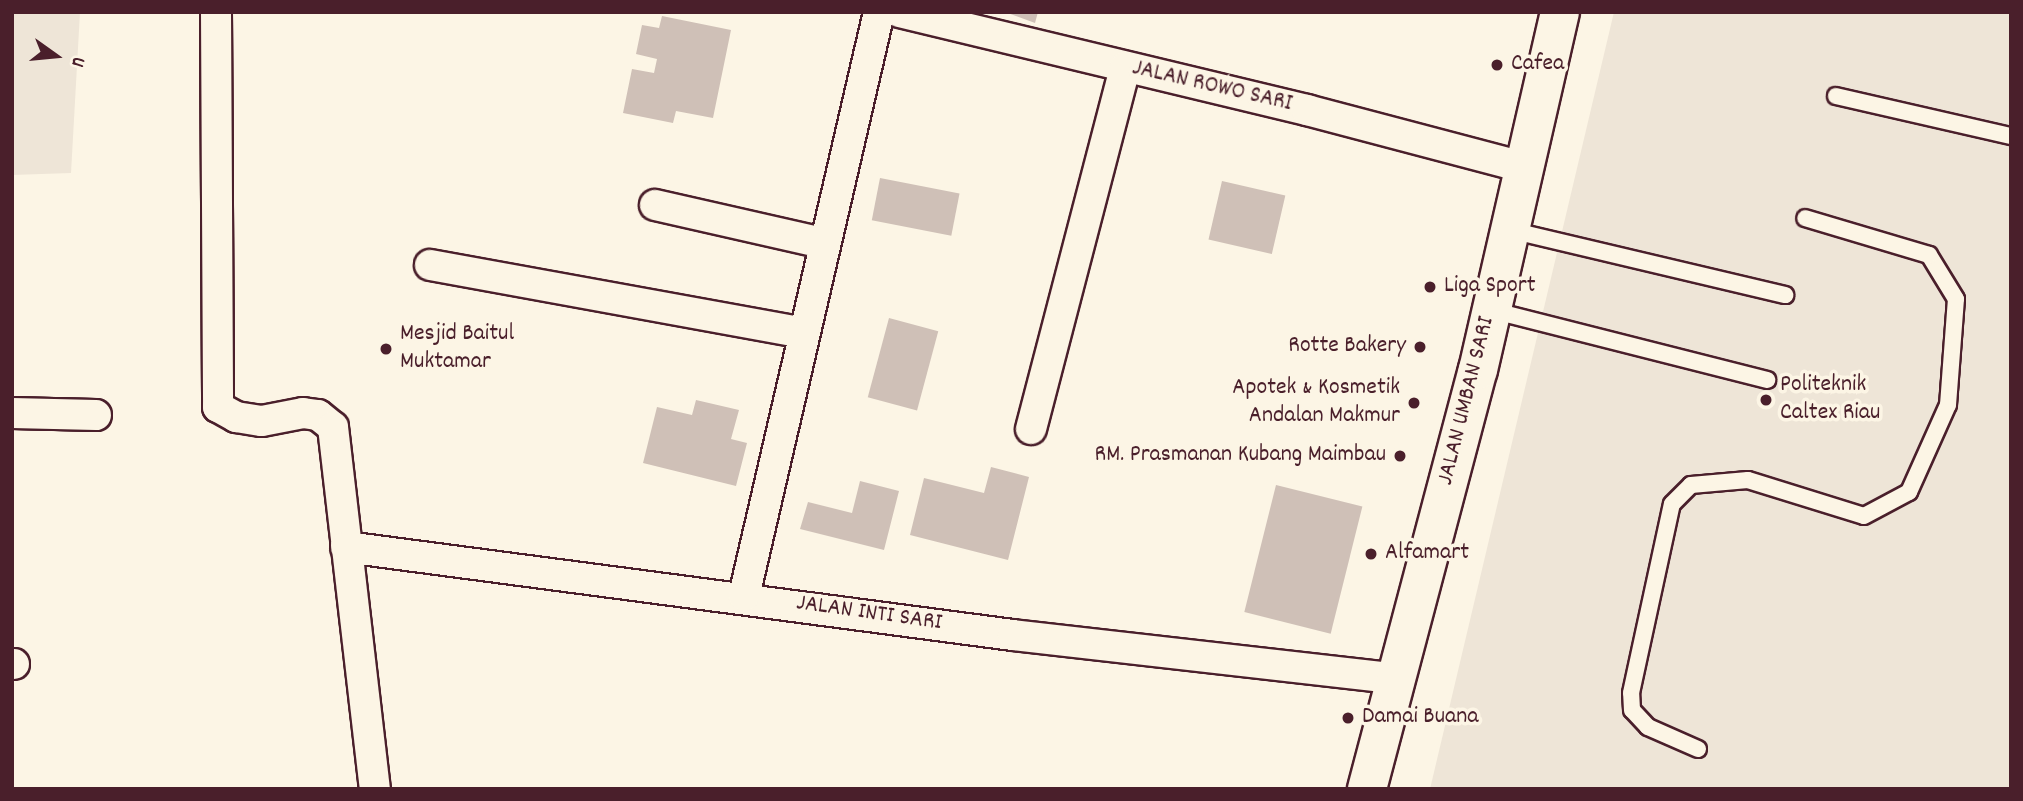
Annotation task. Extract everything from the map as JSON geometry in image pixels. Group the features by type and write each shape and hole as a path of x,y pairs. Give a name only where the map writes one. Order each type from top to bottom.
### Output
{"main road":[{"name":"JALAN UMBAN SARI","path":"1367,789 1393,678 1510,230 1522,167 1560,12"}],"street":[{"path":"216,12 218,407 236,417 262,421 303,413 318,415 333,427 375,789"},
{"path":"744,596 822,243 879,12"},
{"name":"JALAN ROWO SARI","path":"899,12 1522,167"},
{"path":"1031,429 1125,67"},
{"path":"655,205 822,243"},
{"path":"430,265 804,333"},
{"path":"12,412 96,415"},
{"name":"JALAN INTI SARI","path":"346,547 744,596 1013,635 1393,678"}],"lane":[{"path":"1836,96 2011,135"},
{"path":"1698,749 1648,727 1632,709 1631,693 1672,504 1691,485 1748,480 1864,516 1909,492 1948,405 1956,299 1929,255 1805,218"},
{"path":"1510,230 1785,295"},
{"path":"1490,310 1767,380"}],"shaded area":[{"path":"12,12 80,12 71,173 12,175"},
{"name":"Politeknik Caltex Riau","path":"1614,12 2011,12 2011,789 1430,789"}],"building":[{"path":"1005,12 1038,12 1035,23"},
{"path":"662,16 731,30 713,118 676,111 673,123 623,113 632,69 654,73 657,59 636,54 642,25 659,28"},
{"path":"880,178 960,193 951,236 872,220"},
{"path":"1222,181 1285,196 1272,254 1209,239"},
{"path":"889,318 938,331 917,410 868,397"},
{"path":"696,400 739,410 731,439 747,443 736,486 643,463 657,407 692,415"},
{"path":"991,467 1029,477 1008,560 910,535 924,478 984,493"},
{"path":"860,481 899,491 884,550 800,529 808,502 852,513"},
{"path":"1276,485 1362,507 1331,634 1244,612"}],"place":[{"name":"Cafea","path":"1497,65"},
{"name":"Liga Sport","path":"1430,287"},
{"name":"Rotte Bakery","path":"1420,347"},
{"name":"Mesjid Baitul Muktamar","path":"386,349"},
{"name":"Politeknik Caltex Riau","path":"1766,400"},
{"name":"Apotek & Kosmetik Andalan Makmur","path":"1414,403"},
{"name":"RM. Prasmanan Kubang Maimbau","path":"1400,456"},
{"name":"Alfamart","path":"1371,554"},
{"name":"Damai Buana","path":"1348,718"}]}
